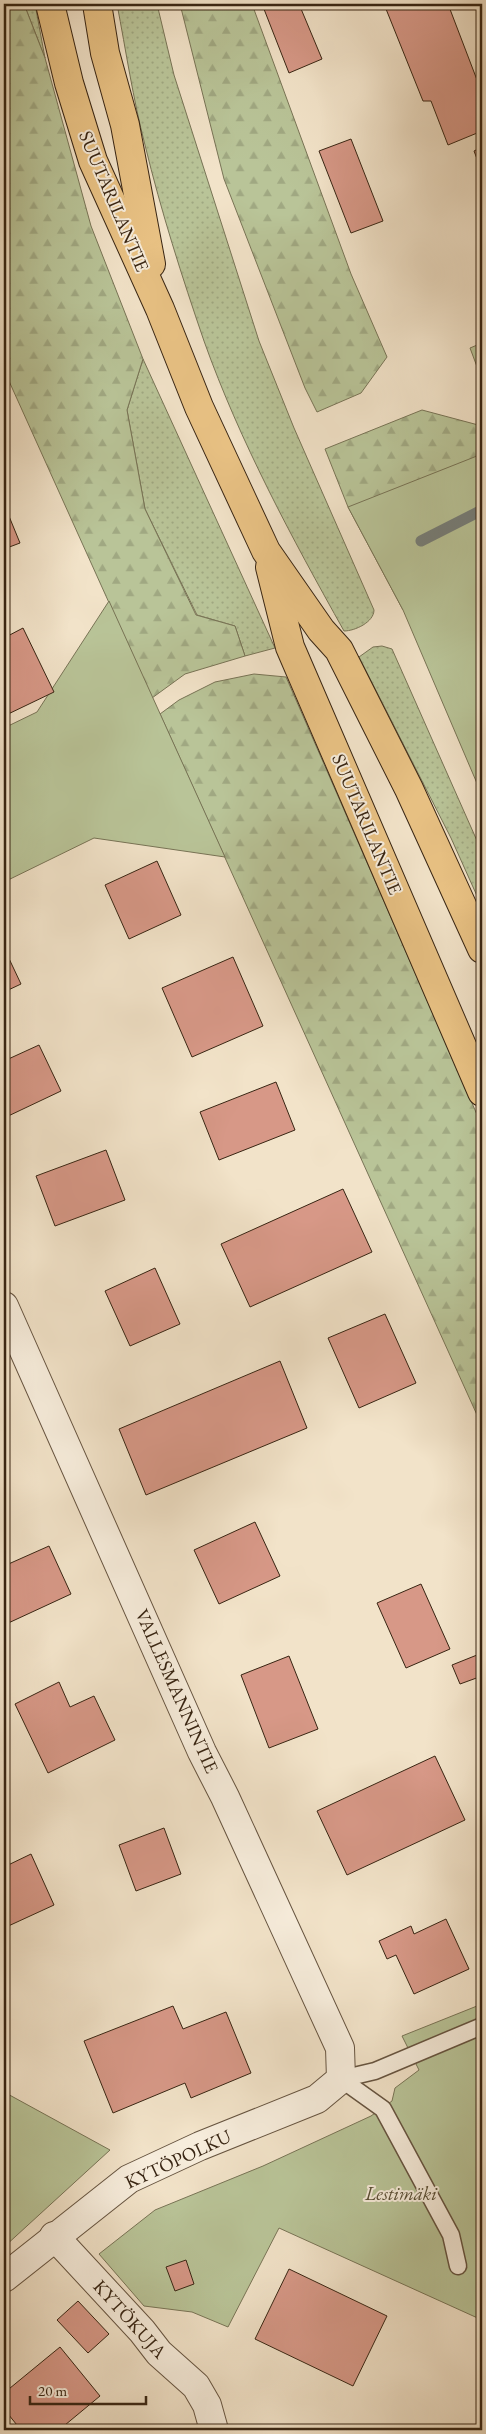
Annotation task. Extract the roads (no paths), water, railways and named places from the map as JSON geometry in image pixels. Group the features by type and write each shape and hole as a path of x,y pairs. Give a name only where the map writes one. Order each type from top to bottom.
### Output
{"main road":[{"name":"SUUTARILANTIE","path":"50,4 69,84 93,161 160,309 199,406 266,551 321,630 339,650 410,789 482,949"},
{"name":"SUUTARILANTIE","path":"97,4 105,53 125,125 160,309"},
{"name":"SUUTARILANTIE","path":"266,551 290,647 479,1077"}],"street":[{"name":"VALLESMANNINTIE","path":"4,1306 63,1434 202,1752 229,1805 340,2048 341,2079"},
{"name":"KYTÖPOLKU","path":"4,2278 54,2236 128,2179 200,2146 317,2099 341,2079"},
{"name":"KYTÖKUJA","path":"54,2236 142,2331 159,2353 196,2386 207,2405 214,2430"}],"lane":[{"path":"341,2079 374,2071 482,2026"},
{"path":"341,2079 383,2109 451,2234 458,2266"}],"waterway":[{"path":"421,541 482,510"}],"park label":[{"name":"Lestimäki","path":"401,2193"}]}
